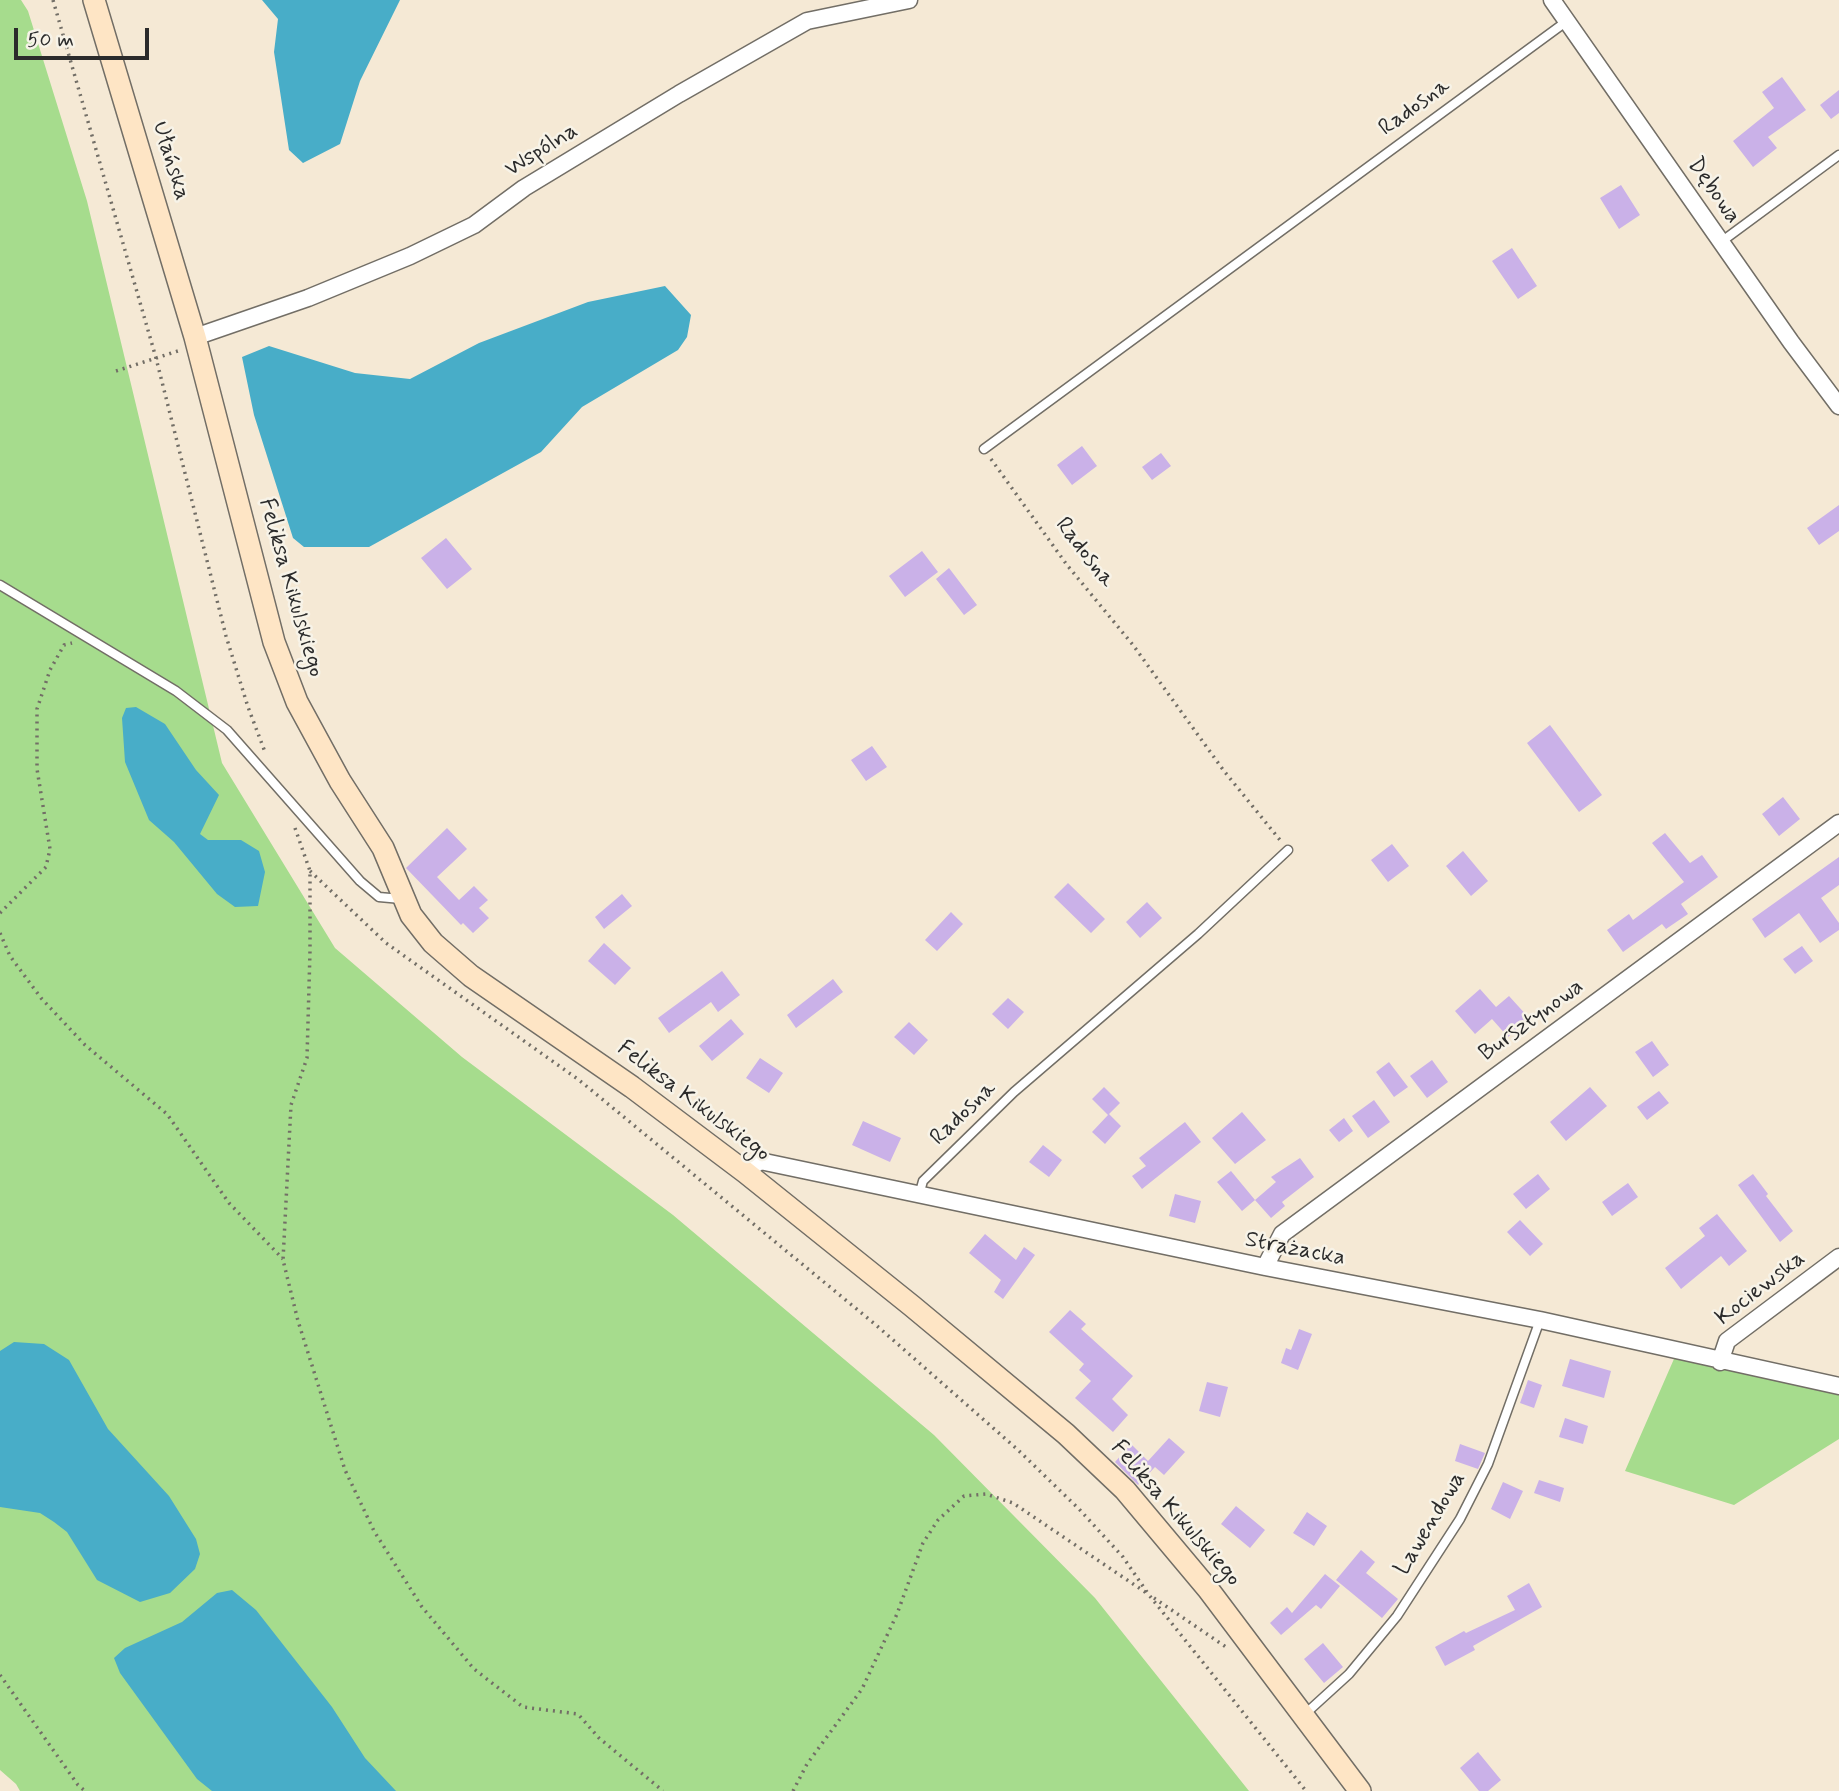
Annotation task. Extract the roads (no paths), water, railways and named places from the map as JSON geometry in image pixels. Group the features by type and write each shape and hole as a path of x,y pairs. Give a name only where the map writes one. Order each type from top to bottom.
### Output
{"main road":[{"name":"Ułańska","path":"94,0 191,343"},
{"name":"Feliksa Kikulskiego","path":"191,343 274,642 296,702 340,781 383,848 411,915 433,943 471,976 632,1087 745,1172 1066,1434 1115,1481 1208,1589 1360,1791"}],"street":[{"name":"Wspólna","path":"191,343 410,256 474,225 524,188 679,94 807,21 909,0"},
{"name":"Dębowa","path":"1552,0 1839,406"},
{"name":"Bursztynowa","path":"1265,1267 1282,1234 1839,823"},
{"name":"Strażacka","path":"745,1172 760,1161 1265,1267 1540,1321 1839,1386"},
{"name":"Kociewska","path":"1720,1362 1727,1341 1839,1258"}],"lane":[{"name":"Radosna","path":"984,449 1567,21"},
{"path":"1721,242 1839,155"},
{"path":"0,585 176,691 227,730 360,881 379,897 404,900"},
{"name":"Radosna","path":"919,1195 923,1181 1014,1092 1198,934 1288,850"},
{"name":"Lawendowa","path":"1303,1715 1349,1674 1398,1616 1460,1519 1488,1464 1540,1321"}],"water":[{"path":"262,0 400,0 360,81 340,144 303,163 289,150 274,52 278,19"},
{"path":"665,286 691,315 687,337 678,350 582,407 541,452 369,547 304,547 293,538 254,415 242,357 269,346 355,373 410,379 479,343 588,302"},
{"path":"136,707 165,724 196,770 219,795 200,834 208,840 241,840 259,851 265,872 258,906 235,907 217,894 174,842 149,820 125,762 122,718 126,708"},
{"path":"14,1342 44,1344 69,1360 108,1429 169,1496 196,1539 200,1554 195,1569 170,1593 140,1602 97,1580 67,1532 54,1522 40,1513 0,1507 0,1351"},
{"path":"232,1590 256,1610 332,1707 365,1758 396,1791 212,1791 197,1779 120,1673 114,1658 125,1648 182,1622 217,1593"}]}
